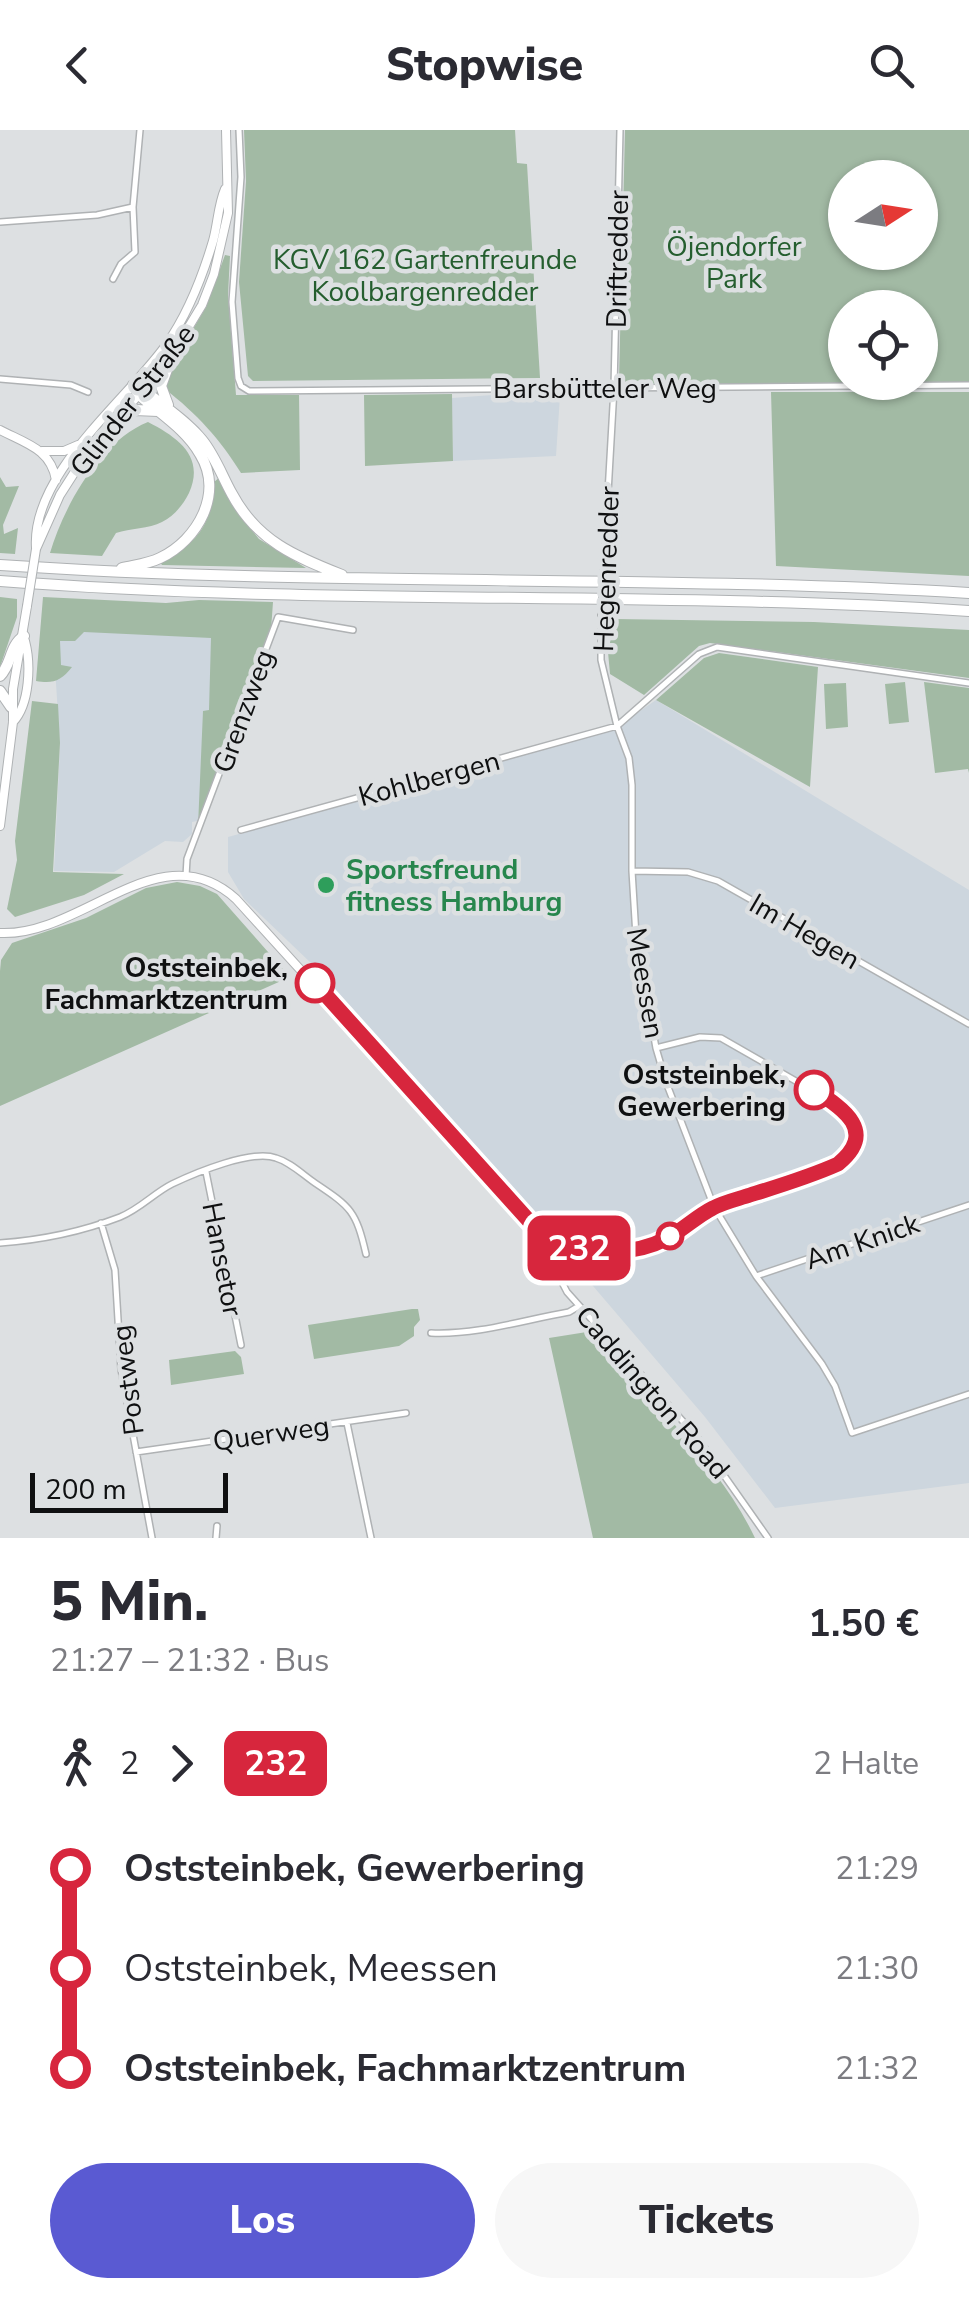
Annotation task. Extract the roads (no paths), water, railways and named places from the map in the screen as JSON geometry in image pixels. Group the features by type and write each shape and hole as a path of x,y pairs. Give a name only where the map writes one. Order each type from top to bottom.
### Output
{"highway":[{"path":"173,353 161,386 164,400 206,446 240,508 261,534 301,560 352,579"},
{"path":"138,389 175,414"},
{"path":"101,571 161,558 184,543 203,515 210,487 205,463 190,440 138,389"},
{"path":"114,423 130,412 158,411"},
{"path":"0,565 352,579 748,583 969,593"},
{"path":"2,582 234,592 748,599 969,610"},
{"path":"11,707 0,683 15,642 24,636"},
{"path":"0,683 19,686"}],"main road":[{"name":"Glinder Straße","path":"13,722 22,712 19,686 36,548 34,534 56,480 78,446 173,353 192,324 214,274 228,212 226,130"},
{"name":"Glinder Straße","path":"36,548 76,470 114,423 184,318 202,275 225,189"},
{"path":"0,430 76,470"},
{"path":"53,456 78,446"},
{"path":"53,456 56,480"},
{"name":"Glinder Straße","path":"0,826 13,722 11,707 19,686"},
{"path":"1,931 20,932 84,910 147,879 186,876 217,885 236,899 530,1222 559,1241 599,1252 630,1250 666,1239 714,1207"}],"street":[{"path":"114,279 121,264 135,252 133,207 140,130"},
{"name":"Barsbütteler Weg","path":"239,130 232,302 238,378 250,391 969,385"},
{"name":"Driftredder","path":"614,388 620,130"},
{"path":"0,222 133,207"},
{"path":"0,379 71,385 88,392"},
{"name":"Hegenredder","path":"614,388 601,660 617,726"},
{"name":"Grenzweg","path":"186,876 187,859 278,617 353,630"},
{"path":"617,726 698,654 717,647 969,683"},
{"name":"Kohlbergen","path":"241,830 617,726"},
{"name":"Meessen","path":"617,726 629,758 635,931 656,1048 675,1111 714,1207 756,1276 822,1364 835,1386 852,1433 969,1394"},
{"name":"Im Hegen","path":"632,870 696,872 718,881 969,1024"},
{"path":"656,1048 700,1038 720,1038 841,1107 853,1123 857,1136 851,1154 838,1164 714,1207"},
{"path":"0,1244 46,1240 102,1223 143,1205 172,1184 254,1155 281,1160 341,1200 356,1215 366,1254"},
{"name":"Hansetor","path":"206,1172 241,1345"},
{"name":"Am Knick","path":"756,1276 969,1205"},
{"name":"Postweg","path":"102,1223 118,1289 121,1368 152,1538"},
{"name":"Caddington Road","path":"559,1241 553,1265 562,1284 696,1437 768,1538"},
{"path":"431,1333 456,1334 500,1327 569,1312 580,1305"},
{"name":"Querweg","path":"136,1452 406,1414"},
{"path":"347,1423 372,1538"},
{"path":"216,1526 216,1538"}],"place":[{"name":"Sportsfreund fitness Hamburg","path":"326,885"},
{"name":"Oststeinbek, Fachmarktzentrum","path":"315,983"},
{"name":"Oststeinbek, Gewerbering","path":"814,1090"}],"park label":[{"name":"Öjendorfer Park","path":"734,262"},
{"name":"KGV 162 Gartenfreunde Koolbargenredder","path":"425,275"}]}
